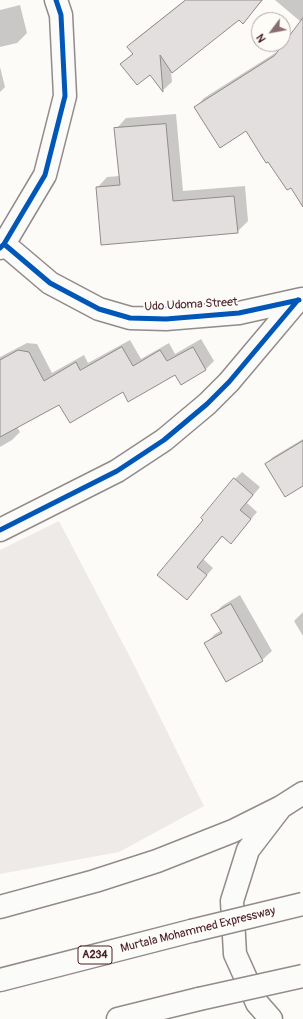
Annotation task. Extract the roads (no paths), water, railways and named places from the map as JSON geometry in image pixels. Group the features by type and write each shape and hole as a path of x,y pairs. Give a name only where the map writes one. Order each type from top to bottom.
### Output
{"main road":[{"path":"2,246 45,174 65,96 61,15 56,0"},
{"name":"Udo Udoma Street","path":"2,246 50,283 99,309 130,318 166,319 239,313 301,299"},
{"path":"0,530 116,471 164,440 207,404 229,382 301,299"},
{"path":"0,906 95,881 157,861 233,831 280,807 303,793"},
{"path":"272,1019 257,1003 235,954 232,901 248,850 280,807"},
{"name":"Murtala Mohammed Expressway","path":"0,980 303,904"},
{"path":"118,1019 303,976"}]}
